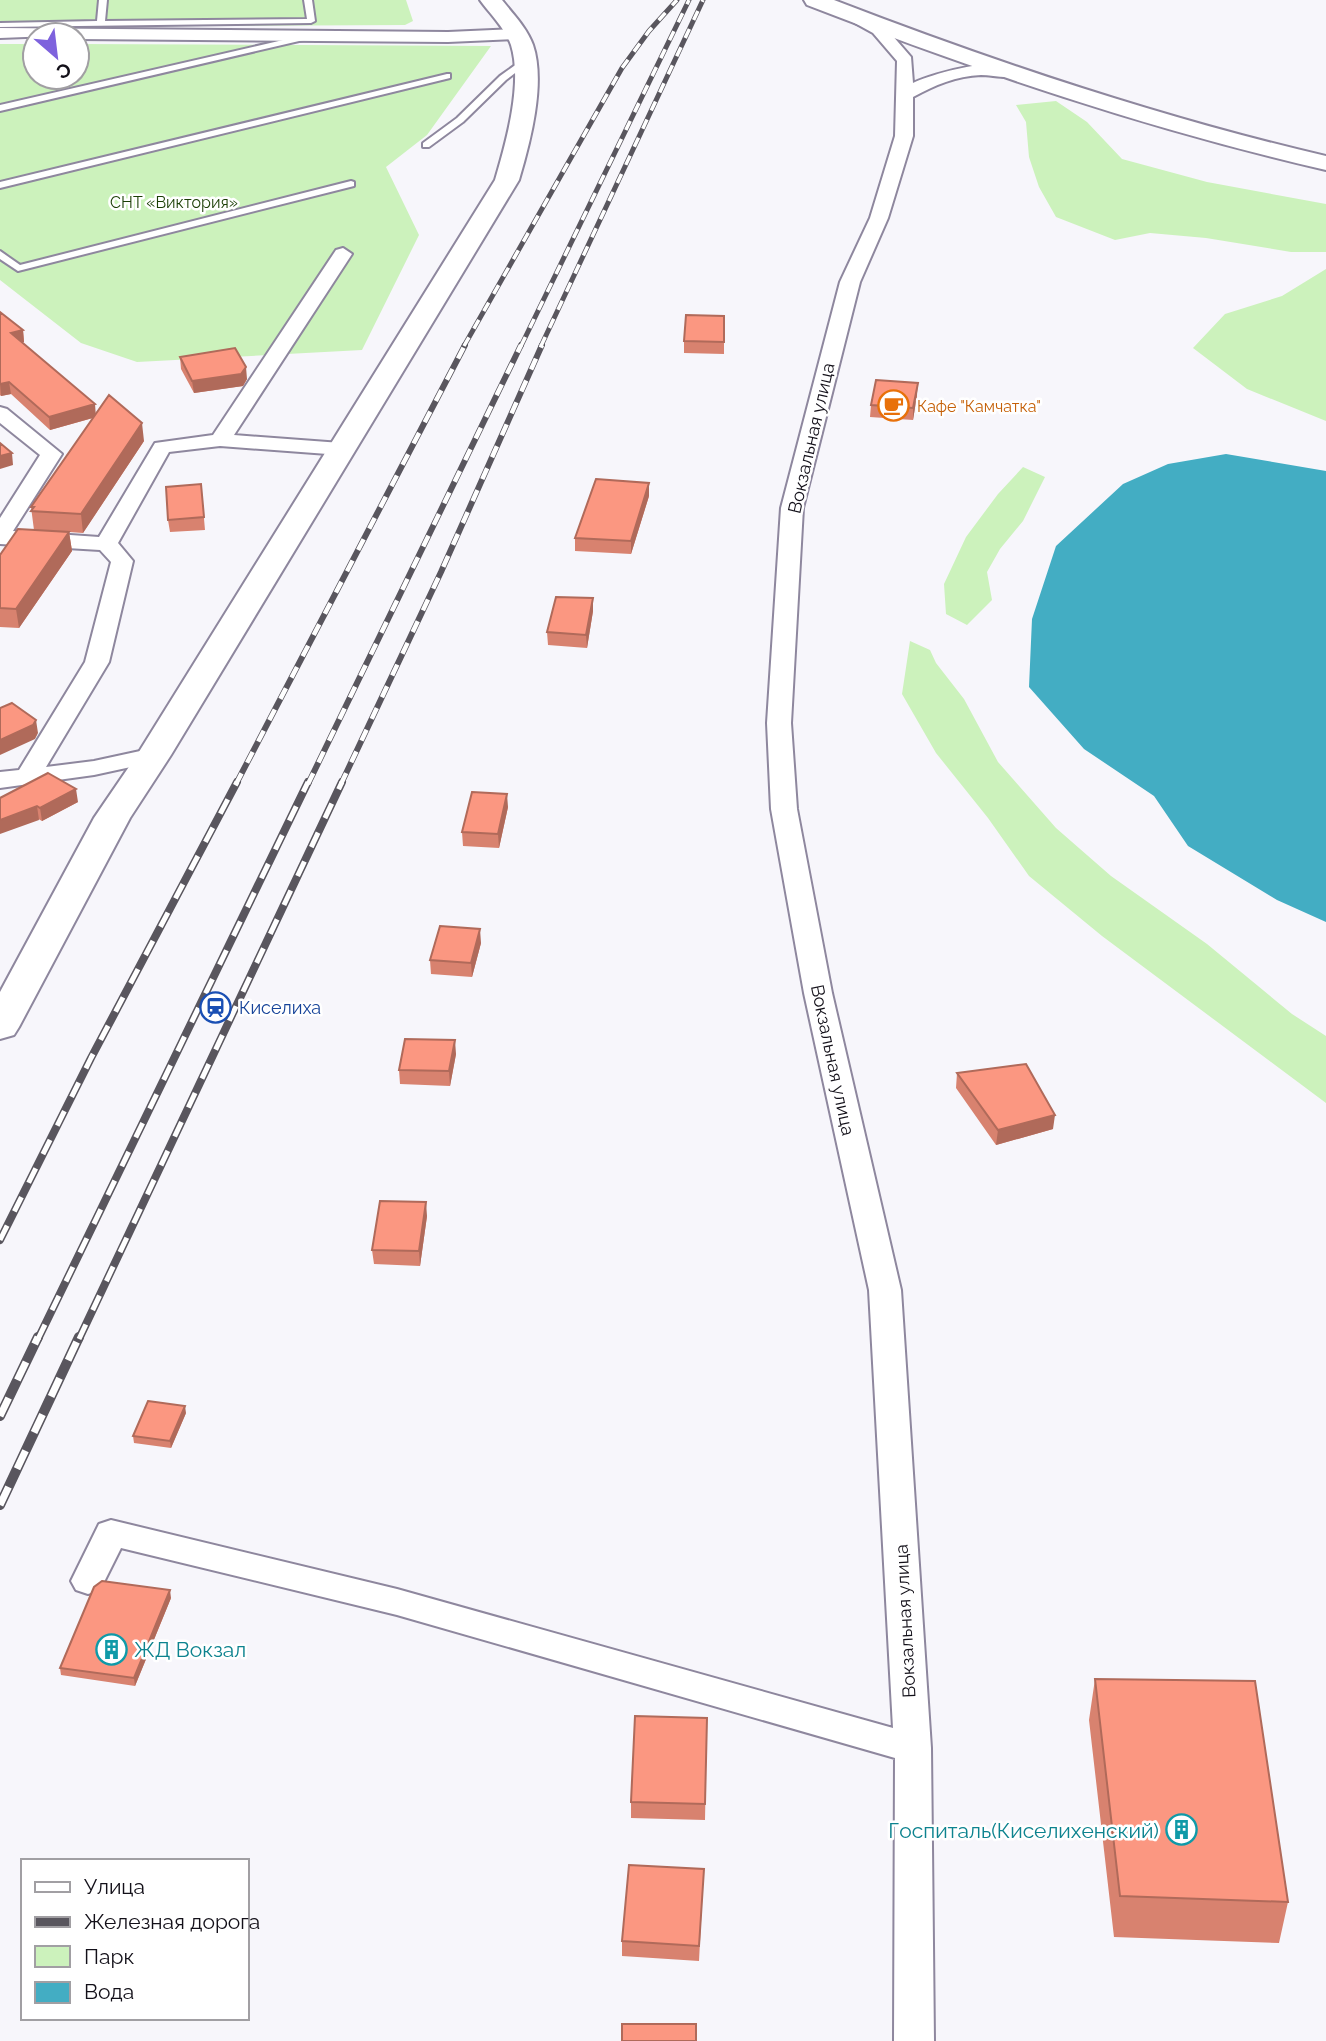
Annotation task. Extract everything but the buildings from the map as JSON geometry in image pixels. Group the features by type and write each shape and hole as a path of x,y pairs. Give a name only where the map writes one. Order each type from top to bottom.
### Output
{"street":[{"path":"0,1027 112,818 154,755 507,180 517,150 524,63 522,46 491,0"},
{"path":"815,0 1015,72 1142,114 1326,163"},
{"name":"Вокзальная улица","path":"848,13 880,30 905,60 904,136 878,218 849,282 792,508 779,723 784,809 818,993 885,1290 913,1748 914,2041"},
{"path":"0,33 448,37 515,34"},
{"path":"904,95 944,74 986,69 1015,72"},
{"path":"220,440 343,254"},
{"path":"0,413 51,454 0,536 106,544 122,561 97,662 28,776"},
{"path":"106,544 162,447 220,440 341,449"},
{"path":"0,780 94,768 154,755"},
{"path":"88,1581 111,1533 410,1605 913,1748"}],"lane":[{"path":"101,23 103,0"},
{"path":"0,25 311,21 308,0"},
{"path":"0,108 319,34"},
{"path":"426,145 460,120 503,78 524,63"},
{"path":"0,185 447,76"},
{"path":"0,254 18,268 351,184"}],"green space":[{"path":"0,0 406,0 413,21 405,25 91,27 91,21 21,21 21,27 0,27"},
{"name":"СНТ «Виктория»","path":"0,44 21,44 21,91 91,91 91,44 491,46 427,135 386,167 419,235 362,350 137,362 81,343 0,280"},
{"path":"1056,101 1087,122 1122,159 1207,182 1326,204 1326,252 1291,252 1206,238 1150,233 1115,240 1056,217 1039,187 1029,157 1026,122 1016,105"},
{"path":"1326,269 1326,421 1247,389 1193,348 1225,314 1282,296"},
{"path":"1023,467 1045,477 1023,521 1000,549 987,572 992,600 967,625 946,614 944,584 966,537 998,494"},
{"path":"910,641 930,650 936,663 964,699 998,762 1056,828 1111,876 1207,944 1292,1014 1326,1036 1326,1103 1102,936 1029,876 988,818 936,753 902,694"}],"water":[{"path":"1226,454 1326,471 1326,922 1277,900 1188,846 1154,796 1084,749 1029,687 1032,619 1056,546 1123,484 1168,464"}],"railway":[{"path":"464,346 622,68 649,31 677,0"},
{"path":"521,346 689,0"},
{"path":"541,346 703,0"},
{"path":"236,784 465,345"},
{"path":"308,784 521,345"},
{"path":"341,784 441,572 542,345"},
{"path":"0,1240 91,1058 237,782"},
{"path":"38,1339 308,782"},
{"path":"79,1339 342,782"},
{"path":"0,1416 38,1337"},
{"path":"0,1505 79,1337"}],"place":[{"name":"Кафе \"Камчатка\"","path":"894,406"},
{"name":"Киселиха","path":"216,1007"},
{"name":"ЖД Вокзал","path":"111,1649"},
{"name":"Госпиталь(Киселихенский)","path":"1182,1830"}]}
